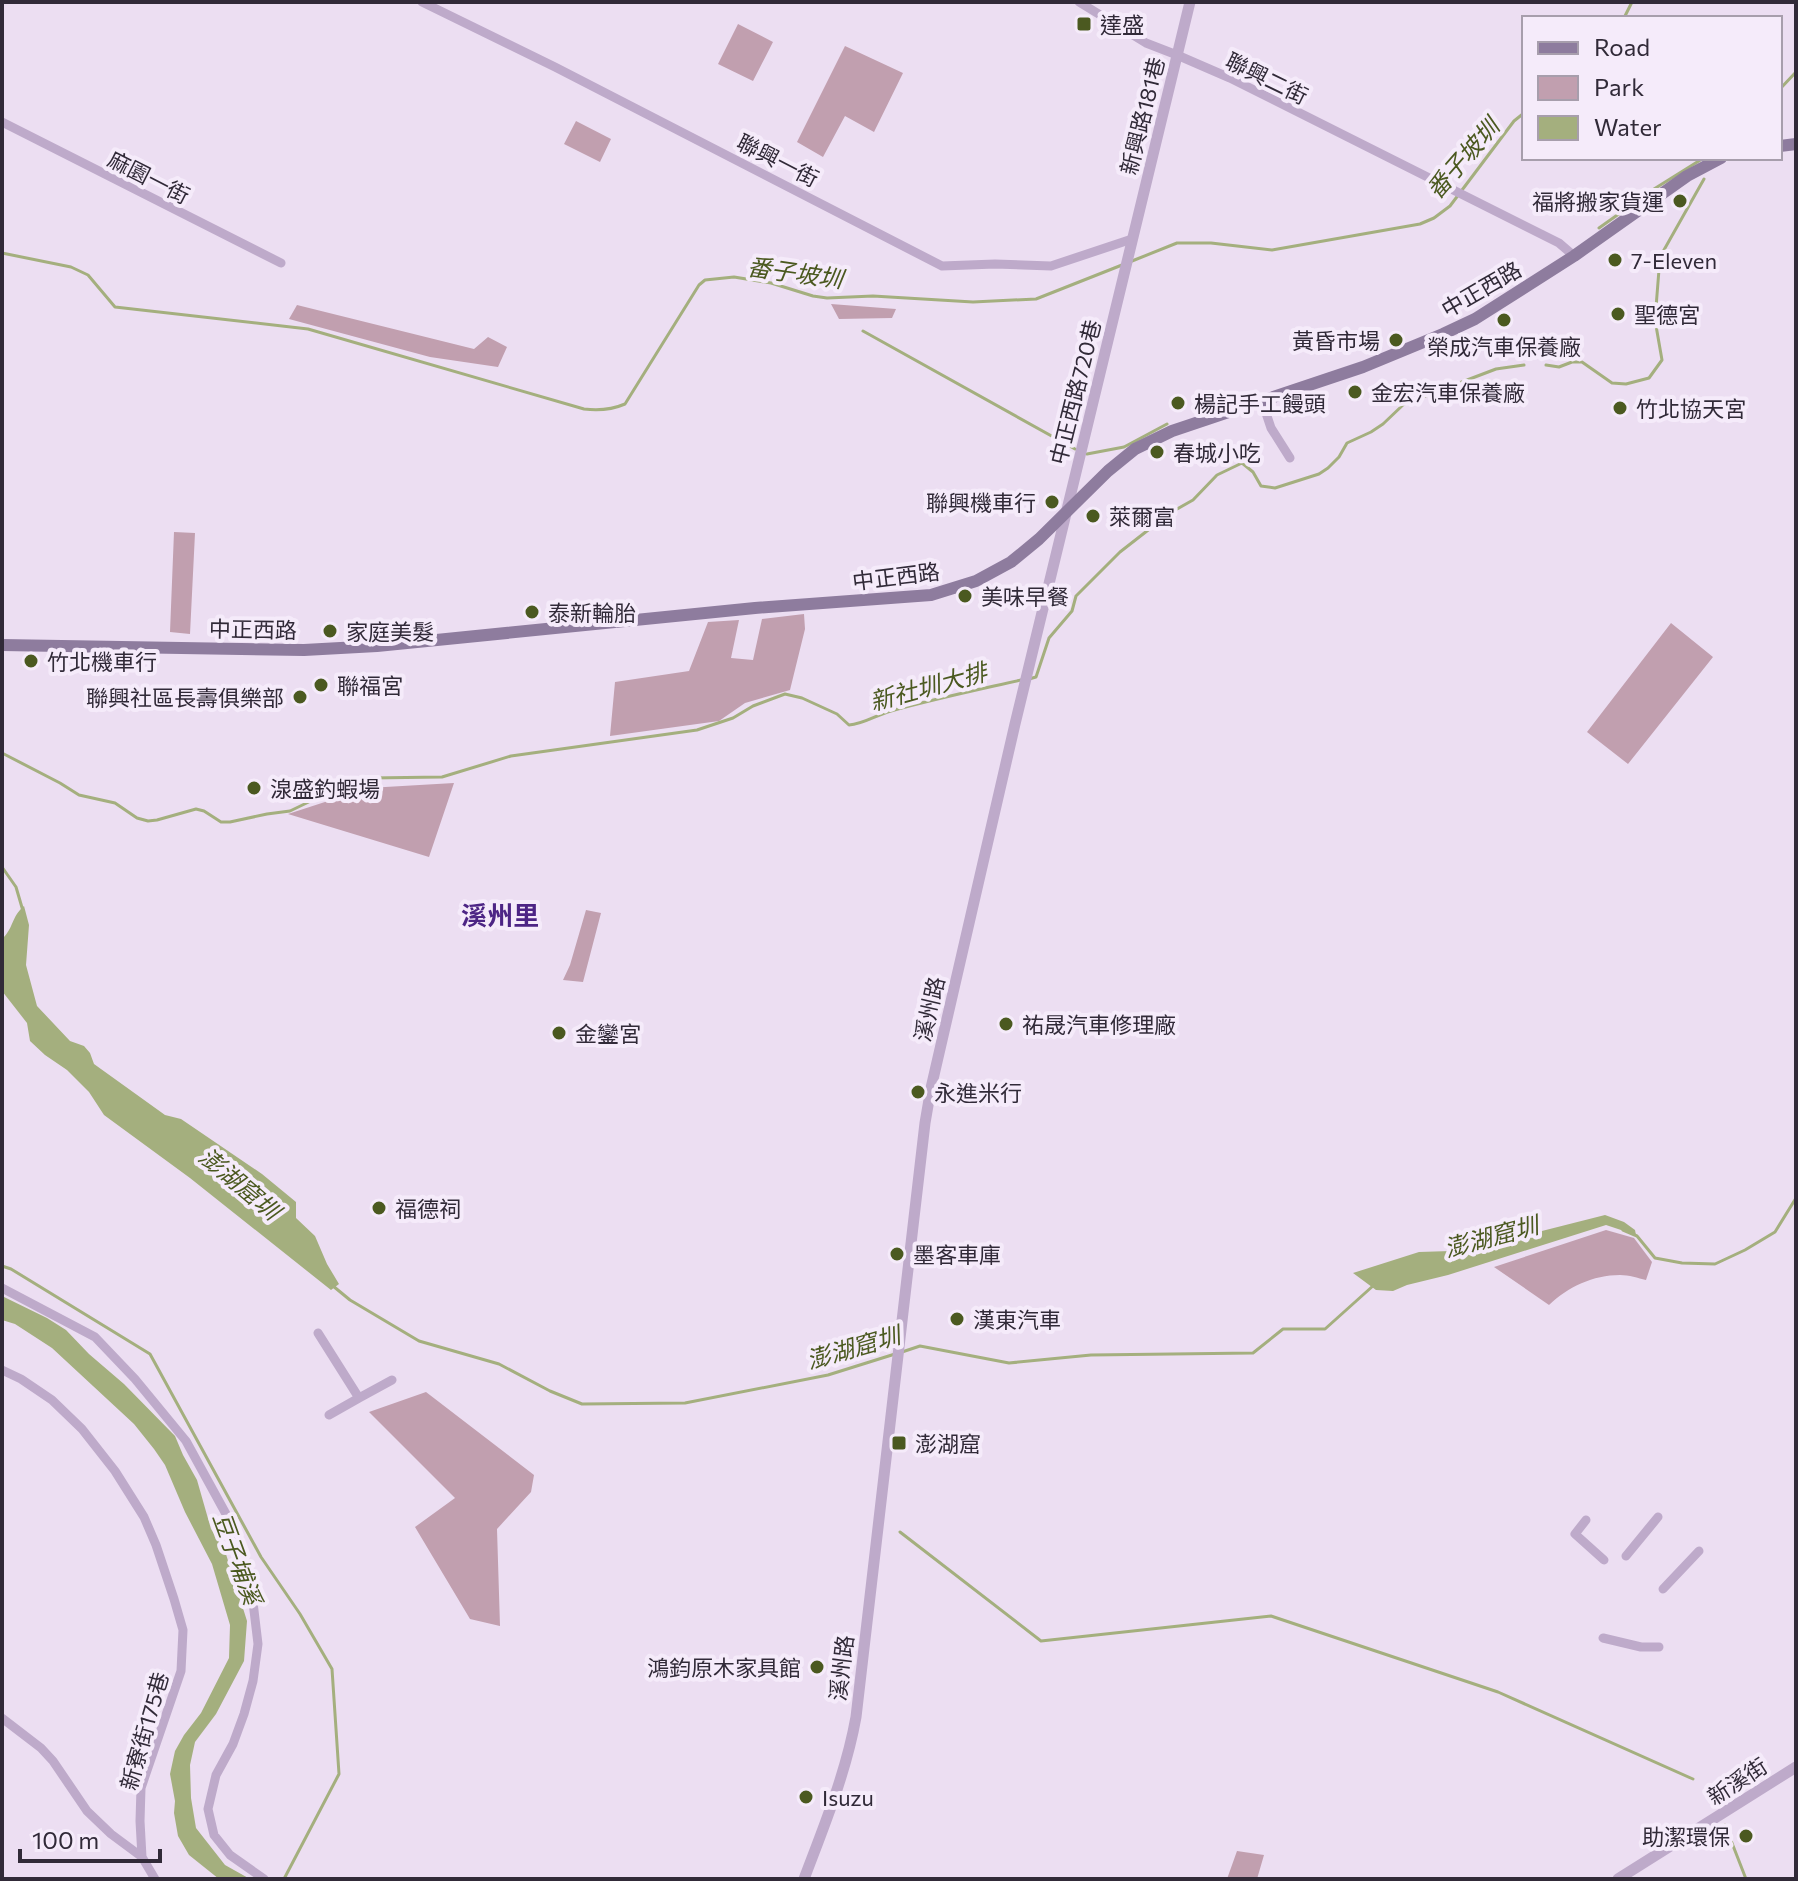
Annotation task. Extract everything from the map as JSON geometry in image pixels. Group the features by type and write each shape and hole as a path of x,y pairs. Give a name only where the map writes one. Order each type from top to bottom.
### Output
{"main road":[{"name":"中正西路","path":"2,645 304,650 422,642 755,608 931,595 976,581 1011,562 1135,449 1172,431 1363,367 1475,319 1574,256 1678,182 1717,160"}],"street":[{"name":"聯興一街","path":"422,2 942,266 1051,266 1132,239"},
{"name":"聯興二街","path":"1079,2 1146,43 1230,78 1559,243 1574,256"},
{"name":"新興路181巷","path":"1123,281 1190,2"},
{"name":"麻園一街","path":"2,122 281,263"},
{"name":"中正西路720巷","path":"1066,512 1123,281"},
{"path":"1262,401 1271,428 1290,458"},
{"name":"溪州路","path":"804,1879 851,1745 931,1088 1066,512"},
{"path":"2,1288 95,1337 135,1379 186,1441 226,1514 250,1577 258,1644 244,1714 233,1744 216,1775 208,1809 214,1835 230,1855 264,1879"},
{"path":"318,1333 359,1398"},
{"name":"新寮街175巷","path":"2,1370 52,1400 82,1429 115,1471 144,1517 174,1599 183,1630 181,1671 141,1788 142,1857 155,1879"},
{"path":"329,1415 392,1380"},
{"path":"1626,1556 1658,1517"},
{"path":"1586,1520 1575,1534 1604,1560"},
{"path":"1663,1589 1699,1551"},
{"path":"1603,1638 1641,1647 1659,1647"},
{"path":"2,1718 41,1748 87,1811 142,1857"},
{"name":"新溪街","path":"1618,1879 1796,1767"}],"green space":[{"path":"738,24 773,42 753,81 718,64"},
{"path":"845,46 903,73 874,132 845,116 823,157 797,142"},
{"path":"576,121 611,139 600,162 564,144"},
{"path":"831,304 896,309 892,318 839,319"},
{"path":"297,305 474,349 488,337 507,347 498,367 430,357 289,319"},
{"path":"174,532 195,533 190,634 170,632"},
{"path":"804,614 805,629 790,690 745,703 719,721 610,736 615,682 689,671 708,622 739,620 731,658 753,660 762,619"},
{"path":"1671,623 1713,657 1628,764 1587,732"},
{"path":"454,783 429,857 288,814 368,788"},
{"path":"586,910 601,913 583,982 563,980 570,965"},
{"path":"1606,1230 1634,1238 1652,1262 1646,1280 1623,1275 1600,1277 1573,1288 1549,1305 1494,1267"},
{"path":"426,1392 534,1475 531,1492 497,1529 500,1626 470,1619 415,1527 455,1498 369,1412"},
{"path":"1237,1851 1264,1855 1257,1879 1227,1879"}],"water":[{"path":"24,906 29,925 26,965 37,1006 70,1041 84,1046 94,1064 165,1115 181,1119 262,1174 296,1202 296,1218 315,1236 339,1284 331,1290 190,1178 104,1115 89,1092 67,1070 30,1041 27,1023 2,991 2,939"},
{"path":"1605,1215 1624,1222 1635,1230 1636,1235 1606,1225 1393,1291 1376,1290 1353,1273 1419,1252 1482,1250 1505,1245 1534,1233"},
{"name":"豆子埔溪","path":"2,1296 66,1330 124,1384 175,1436 197,1480 211,1529 225,1551 247,1621 244,1661 216,1714 195,1742 190,1765 191,1798 196,1828 225,1865 250,1879 219,1879 189,1855 178,1836 174,1813 170,1774 175,1751 201,1713 229,1658 230,1625 212,1564 165,1465 154,1449 134,1424 52,1348 15,1324 2,1320"}],"waterway":[{"name":"番子坡圳","path":"1625,16 1632,2"},
{"name":"新社圳大排","path":"1782,87 1796,72"},
{"name":"番子坡圳","path":"1132,261 1177,243 1211,243 1272,250 1420,224 1450,206 1522,115"},
{"path":"1599,228 1700,160"},
{"name":"新社圳大排","path":"1546,365 1559,367 1582,362 1612,383 1626,384 1649,378 1662,360 1655,320 1660,257 1704,179"},
{"name":"番子坡圳","path":"2,253 71,267 88,275 115,307 308,329 595,410 625,404 705,280 734,277 827,298 873,296 973,302 1036,299 1122,265"},
{"path":"863,331 1075,449"},
{"name":"新社圳大排","path":"1029,679 1036,677 1049,638 1072,611 1076,596 1120,552 1170,513 1193,500 1217,475 1242,463 1253,472 1261,486 1275,488 1319,474 1339,457 1347,443 1383,424 1404,404 1496,369 1524,365"},
{"path":"1087,454 1124,447 1167,424"},
{"name":"新社圳大排","path":"2,753 79,795 115,803 137,818 157,820 196,809 221,822 230,822 290,811 346,784 370,778 442,777 511,756 697,730 733,718 753,706 785,694 837,714 849,725 907,707 1021,680"},
{"name":"澎湖窟圳","path":"2,867 16,887 23,911"},
{"name":"澎湖窟圳","path":"1623,1230 1637,1236 1655,1258 1715,1264 1775,1232 1796,1198"},
{"path":"2,1266 150,1354 261,1557 300,1614 332,1669 339,1774 284,1879"},
{"name":"澎湖窟圳","path":"902,1352 920,1346 1009,1363 1091,1355 1253,1353 1283,1329 1325,1329 1374,1285"},
{"name":"澎湖窟圳","path":"333,1286 350,1300 419,1341 499,1364 582,1404 685,1403 828,1375 895,1354"},
{"path":"900,1532 1041,1641 1271,1616 1498,1692 1693,1779"},
{"path":"1725,1825 1746,1879"}],"place":[{"name":"達盛","path":"1084,24"},
{"name":"福將搬家貨運","path":"1680,201"},
{"name":"7-Eleven","path":"1615,260"},
{"name":"聖德宮","path":"1618,314"},
{"name":"榮成汽車保養廠","path":"1504,320"},
{"name":"黃昏市場","path":"1396,340"},
{"name":"金宏汽車保養廠","path":"1355,392"},
{"name":"楊記手工饅頭","path":"1178,403"},
{"name":"竹北協天宮","path":"1620,408"},
{"name":"春城小吃","path":"1157,452"},
{"name":"聯興機車行","path":"1052,502"},
{"name":"萊爾富","path":"1093,516"},
{"name":"美味早餐","path":"965,596"},
{"name":"泰新輪胎","path":"532,612"},
{"name":"家庭美髮","path":"330,631"},
{"name":"竹北機車行","path":"31,661"},
{"name":"聯福宮","path":"321,685"},
{"name":"聯興社區長壽俱樂部","path":"300,697"},
{"name":"湶盛釣蝦場","path":"254,788"},
{"name":"祐晟汽車修理廠","path":"1006,1024"},
{"name":"金鑾宮","path":"559,1033"},
{"name":"永進米行","path":"918,1092"},
{"name":"福德祠","path":"379,1208"},
{"name":"墨客車庫","path":"897,1254"},
{"name":"漢東汽車","path":"957,1319"},
{"name":"澎湖窟","path":"899,1443"},
{"name":"鴻鈞原木家具館","path":"817,1667"},
{"name":"Isuzu","path":"806,1797"},
{"name":"助潔環保","path":"1746,1836"}],"district":[{"name":"溪州里","path":"500,914"}]}
